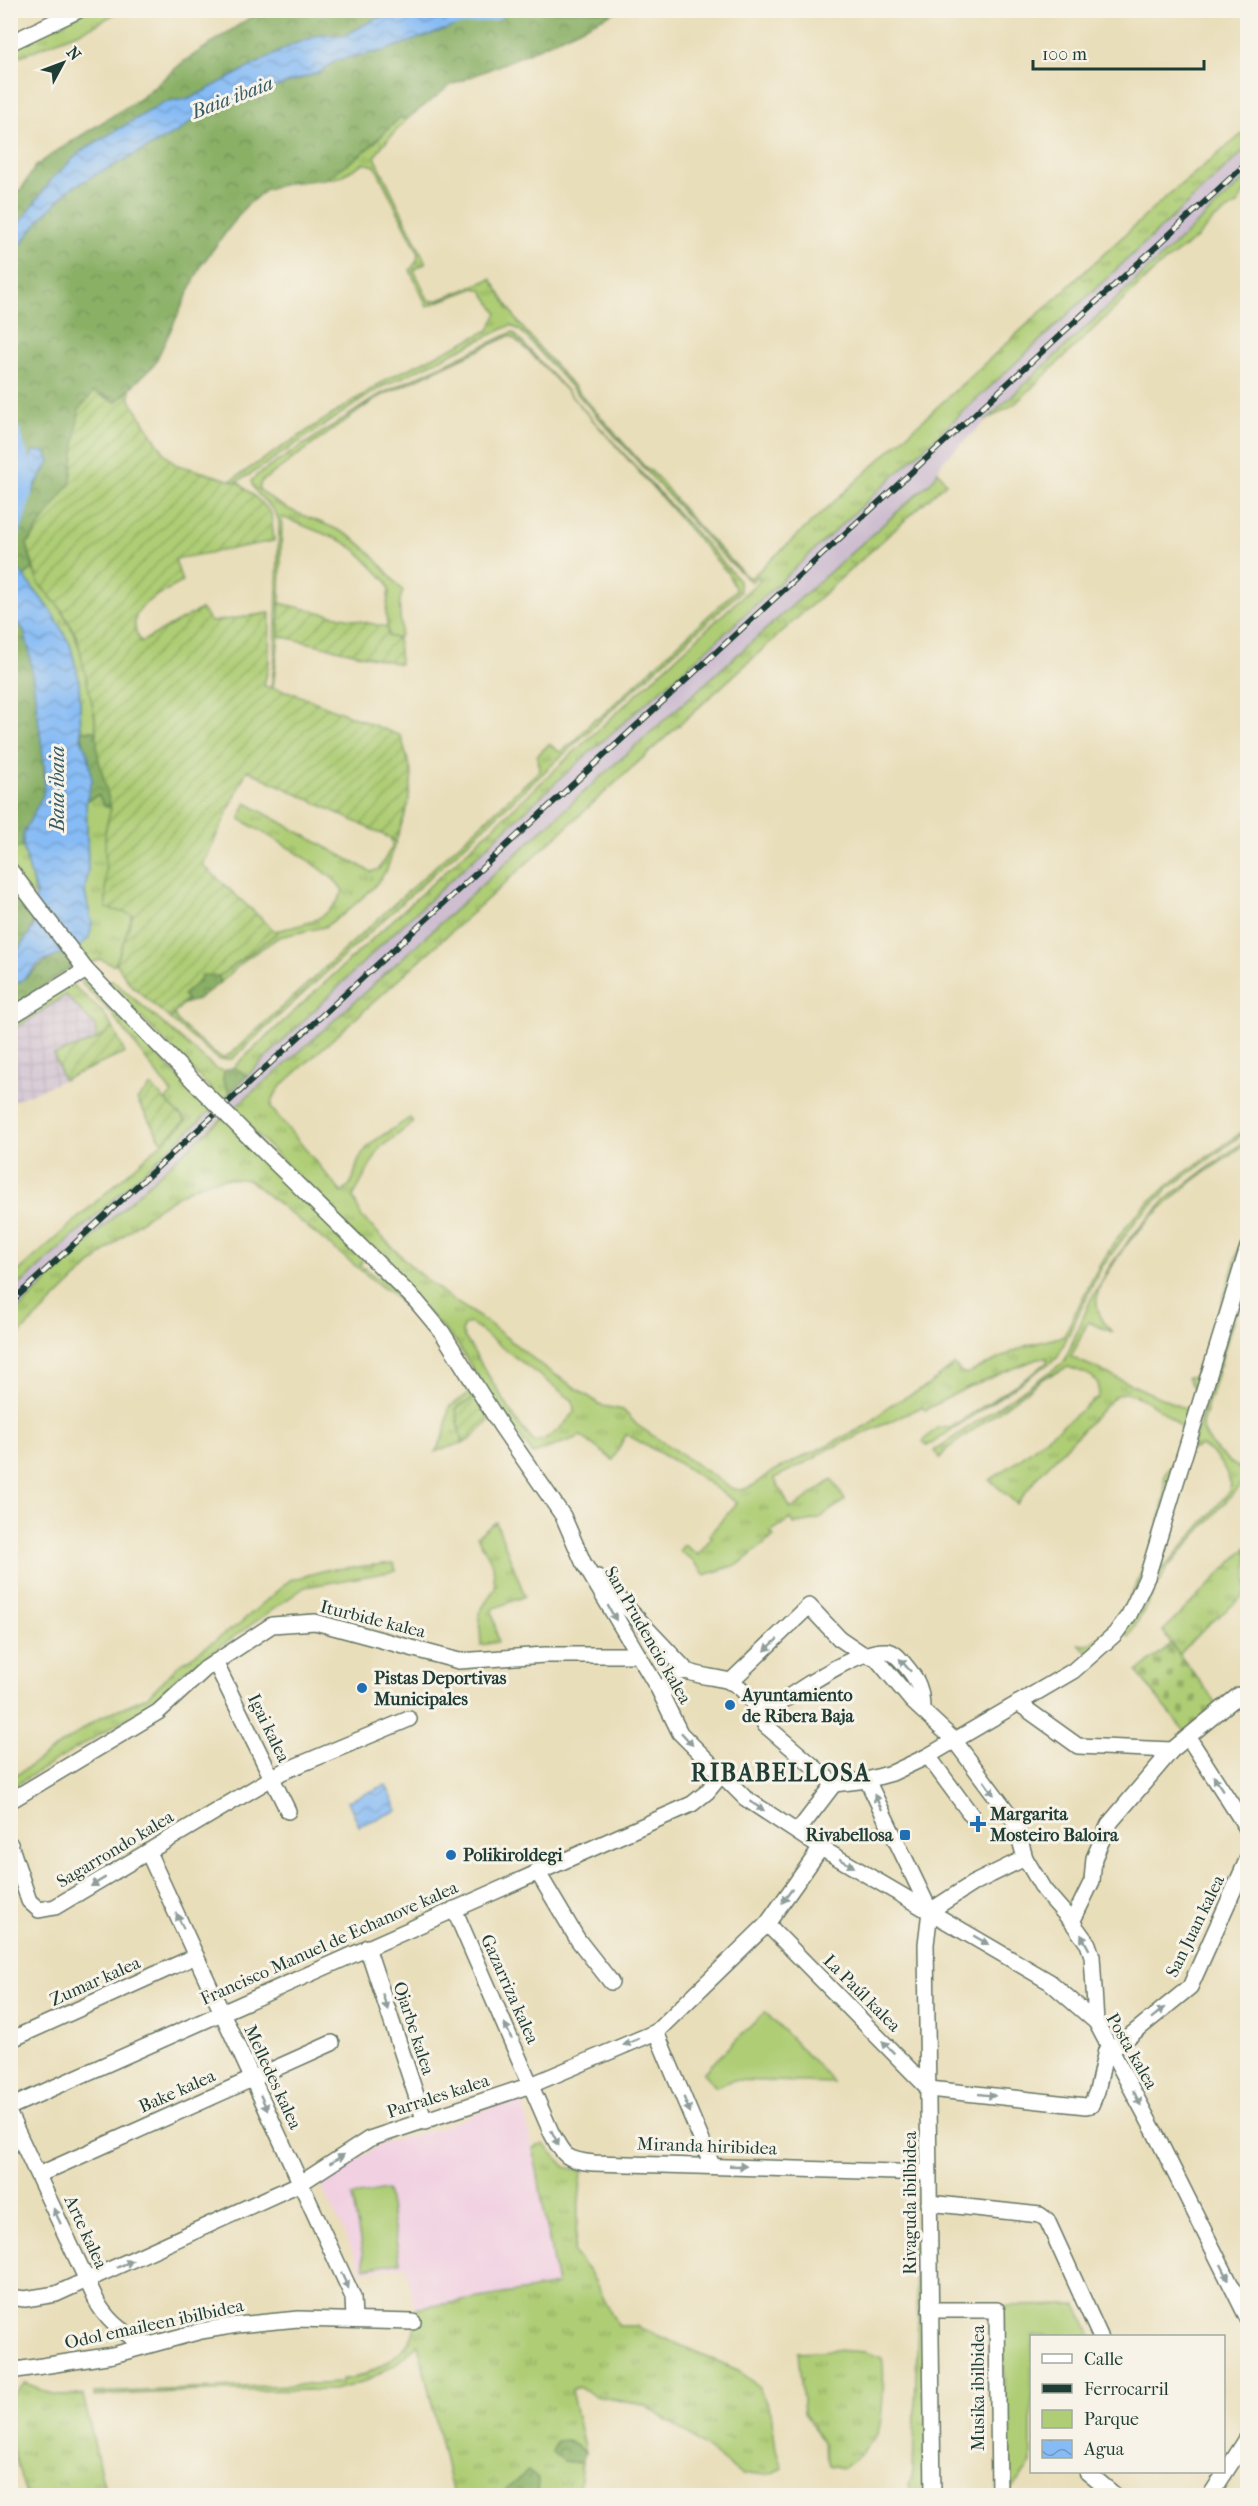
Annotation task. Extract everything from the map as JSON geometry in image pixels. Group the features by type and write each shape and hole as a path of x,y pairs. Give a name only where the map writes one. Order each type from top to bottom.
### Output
{"street":[{"path":"10,43 80,10"},
{"name":"San Prudencio kalea","path":"10,870 86,970 205,1093 430,1317 563,1516 583,1562 662,1696 680,1733 745,1798 798,1831"},
{"path":"10,1017 86,970"},
{"path":"798,1831 834,1784 867,1780 892,1773 928,1756 1072,1671 1095,1653 1129,1615 1147,1577 1248,1247"},
{"path":"583,1562 687,1671 730,1682 738,1687 761,1714 765,1725 834,1784"},
{"path":"730,1682 809,1606 839,1638 861,1653 876,1658 922,1710 954,1740 1015,1822 1025,1858 1044,1890 1088,1944 1092,1956 1096,2022"},
{"name":"Iturbide kalea","path":"10,1802 158,1712 215,1662 272,1625 287,1622 315,1622 459,1660 544,1655 636,1655"},
{"path":"761,1714 861,1653"},
{"name":"Igai kalea","path":"215,1662 288,1811"},
{"path":"662,1696 673,1674 687,1671"},
{"path":"1072,1922 1092,1881 1094,1858 1109,1824 1172,1750 1239,1695"},
{"path":"1018,1703 1078,1746 1172,1750"},
{"name":"Sagarrondo kalea","path":"10,1844 28,1901 39,1910 55,1907 282,1772 409,1719"},
{"path":"1188,1737 1248,1830"},
{"path":"928,1756 972,1816"},
{"name":"Francisco Manuel de Echanove kalea","path":"10,2107 692,1804 707,1792 721,1775"},
{"path":"867,1780 930,1911 972,1884 1025,1858"},
{"name":"Posta kalea","path":"798,1831 821,1848 1050,1982 1096,2022 1248,2319"},
{"name":"Parrales kalea","path":"10,2297 40,2298 87,2280 301,2183 369,2139 531,2085 656,2032 766,1924 821,1848"},
{"name":"Melledes kalea","path":"148,1852 353,2297 354,2320"},
{"name":"San Juan kalea","path":"1110,2046 1121,2043 1190,1987 1248,1858"},
{"path":"537,1871 578,1940 611,1982"},
{"name":"Gazarriza kalea","path":"454,1909 531,2085"},
{"name":"Rivaguda ibilbidea","path":"930,1911 926,1944 933,2496"},
{"name":"La Paúl kalea","path":"766,1924 929,2089"},
{"name":"Ojarbe kalea","path":"367,1947 425,2122"},
{"name":"Zumar kalea","path":"10,2040 196,1956"},
{"path":"1081,2007 1095,1999"},
{"path":"656,2032 712,2165"},
{"name":"Bake kalea","path":"38,2175 332,2043"},
{"path":"929,2089 1086,2106 1094,2100 1102,2058 1110,2046"},
{"name":"Miranda hiribidea","path":"531,2085 559,2148 566,2157 573,2161 928,2173"},
{"name":"Arte kalea","path":"10,2116 98,2304 113,2325 124,2334 148,2345"},
{"path":"929,2203 1040,2215 1047,2220 1099,2335"},
{"name":"Musika ibilbidea","path":"930,2310 997,2310 999,2496"},
{"name":"Odol emaileen ibilbidea","path":"10,2371 113,2355 201,2331 237,2325 298,2319 413,2322"},
{"path":"1228,2457 1248,2437"},
{"path":"1087,2473 1116,2496"},
{"path":"1210,2496 1221,2473"}],"shaded area":[{"path":"1247,148 1247,177 942,462 934,479 585,791 284,1066 220,1117 11,1317 11,1293 210,1112 384,942 564,775 711,646"},
{"path":"66,995 95,1026 96,1040 54,1054 63,1080 11,1102 11,1031"},
{"path":"522,2096 557,2285 415,2309 406,2266 363,2272 321,2185 382,2143 439,2128"}],"green space":[{"path":"276,10 398,11 373,20 344,36 322,34 292,45 191,98 163,103 81,151 52,179 11,235 11,191 21,190 35,167 141,98 183,62 257,13"},
{"path":"87,11 119,11 96,25 11,60 10,47"},
{"path":"481,11 617,11 519,57 451,85 407,119 399,118 368,149 326,179 287,183 265,190 245,207 202,264 154,365 116,402 103,394 76,440 71,482 27,544 33,569 23,576 12,561 11,550 14,537 24,509 50,461 15,483 11,496 11,280 19,246 43,216 71,188 179,131 205,111 320,72 337,60 383,51 478,18"},
{"path":"399,118 407,119 381,147 375,157 426,263 414,270 429,301 438,300 491,279 518,322 539,347 644,466 661,481 700,528 747,577 752,577 1167,196 1247,130 1247,148 711,646 564,775 384,942 247,1076 234,1067 761,579 757,576 751,582 718,551 521,331 511,325 380,388 249,475 236,482 230,481 387,379 489,330 497,313 482,290 475,288 427,306 410,270 417,261 418,252 375,166 364,163 340,177 326,179 368,149"},
{"path":"1247,177 1247,186 1238,204 1213,220 1197,238 1159,266 1016,403 985,421"},
{"path":"513,332 739,580 740,592 232,1059 218,1060 170,1019 174,1014 177,1021 215,1054 223,1058 232,1053 540,770 537,756 549,744 560,752 575,741 595,718 598,719 736,590 727,572 614,444 546,369 522,345 509,336 377,398 261,482 259,489 270,498 290,510 344,533 361,544 403,591 400,604 401,629 398,639 388,636 386,613 389,589 386,581 357,551 342,541 282,517 279,636 273,688 271,688 275,658 279,522 274,510 256,492 251,481 381,394"},
{"path":"130,390 130,400 165,454 175,464 239,483 271,513 274,541 175,559 182,582 152,599 138,612 135,620 136,630 141,642 201,609 211,622 270,613 269,663 264,686 290,692 401,736 412,775 408,805 396,841 247,770 203,865 277,933 219,976 201,975 200,980 183,995 187,999 170,1019 130,984 116,963 133,915 106,908 105,832 111,808 98,756 95,717 77,637 61,609 38,583 27,544 71,482 79,409 94,392 116,402"},
{"path":"938,471 946,483 281,1086 272,1099 271,1108 342,1193 353,1180 358,1161 365,1150 377,1139 410,1118 413,1123 380,1148 353,1197 362,1217 417,1272 451,1299 487,1322 545,1368 603,1406 623,1410 637,1425 733,1489 742,1490 754,1485 772,1472 868,1425 890,1405 924,1388 954,1365 962,1373 969,1373 1025,1346 1064,1336 1106,1256 1126,1226 1163,1189 1247,1128 1247,1131 1168,1189 1138,1218 1101,1268 1057,1358 931,1444 926,1445 923,1441 938,1427 950,1428 1035,1372 1047,1362 1047,1358 1037,1359 968,1387 925,1410 922,1407 816,1455 817,1457 774,1478 791,1509 832,1480 845,1500 818,1519 794,1524 790,1519 770,1532 774,1536 739,1564 705,1575 691,1559 679,1551 684,1545 698,1555 712,1537 709,1535 737,1503 685,1467 626,1434 613,1460 581,1436 533,1454 512,1426 509,1427 456,1342 246,1123 235,1132 364,1257 360,1265 375,1276 388,1281 432,1326 477,1396 456,1409 462,1443 435,1452 444,1436 449,1407 470,1393 437,1343 390,1291 383,1288 249,1180 226,1179 204,1183 180,1194 155,1211 103,1254 11,1342 11,1317 144,1188 284,1066 585,791 934,479","holes":["470,1323 573,1401 574,1413 566,1423 551,1435 534,1442 518,1423 462,1333 463,1326"]},
{"path":"33,569 42,586 62,611 76,638 89,685 96,731 81,731 79,679 23,576"},
{"path":"279,603 387,627 388,636 398,639 400,664 279,636"},
{"path":"10,616 24,630 28,641 42,739 44,783 43,795 25,832 23,846 15,849 10,828 12,812 15,808 10,762"},
{"path":"81,731 96,731 98,756 111,808 104,805 98,795 86,801 92,781"},
{"path":"98,795 104,805 111,808 105,832 133,914 116,963 113,965 100,959 91,963 85,962 75,949 92,924 85,893 88,868 86,801"},
{"path":"246,803 371,872 379,869 392,847 391,838 396,841 387,870 373,888 344,914 324,927 279,937 247,958 220,983 219,976 276,933 274,931 315,920 331,909 343,891 337,882 312,863 240,819"},
{"path":"10,841 15,849 23,846 36,896 11,879"},
{"path":"10,879 27,900 33,913 31,929 18,950 11,956"},
{"path":"66,952 75,964 11,1009 11,987 44,963"},
{"path":"201,974 219,976 220,983 196,1000 183,1004 187,999 183,995 200,980"},
{"path":"83,979 203,1102 214,1092 109,985 112,980 215,1068 224,1071 223,1080 230,1093 11,1293 10,1279 186,1121 165,1100 172,1094 111,1013 81,983"},
{"path":"69,982 102,1011 113,1028 96,1040 95,1026 66,995 11,1031 11,1021"},
{"path":"113,1028 125,1053 63,1080 54,1055 96,1040"},
{"path":"234,1067 247,1076 230,1093 223,1080 224,1071"},
{"path":"151,1086 186,1121 162,1142 137,1100"},
{"path":"1247,1139 1234,1153 1201,1175 1154,1215 1123,1250 1130,1238 1166,1199"},
{"path":"1247,1223 1247,1235 1202,1389 1196,1393 1187,1377 1195,1376 1198,1365 1204,1360"},
{"path":"1123,1250 1103,1280 1107,1271"},
{"path":"1247,1264 1247,1275 1202,1424 1208,1440 1219,1453 1247,1472 1243,1476 1247,1482 1247,1490 1241,1484 1167,1568 1129,1637 1123,1630 1156,1563 1164,1568 1228,1493 1231,1485 1216,1457 1201,1446 1191,1450"},
{"path":"1103,1280 1099,1288 1097,1304 1102,1319 1112,1332 1088,1322 1071,1357 1192,1412 1194,1416 1167,1510 1143,1577 1127,1607 1109,1633 1088,1652 1078,1644 1087,1645 1102,1635 1116,1620 1139,1579 1156,1533 1165,1494 1166,1473 1177,1458 1183,1442 1185,1435 1182,1429 1169,1416 1139,1397 1124,1393 1115,1396 1039,1475 1017,1504 990,1480 1098,1397 1098,1384 1091,1376 1068,1367 1044,1378 946,1450 940,1458 934,1451 1064,1362 1091,1299"},
{"path":"477,1396 491,1419 470,1440 462,1443 456,1409"},
{"path":"496,1522 525,1596 492,1609 498,1642 481,1645 479,1613 495,1588 493,1565 477,1536"},
{"path":"1247,1547 1247,1593 1200,1632 1179,1655 1163,1631"},
{"path":"394,1563 396,1571 305,1587 178,1676 152,1703 11,1788 11,1775 18,1774 101,1717 147,1697 179,1665 239,1624 290,1580 326,1570"},
{"path":"1171,1644 1219,1706 1186,1733 1137,1672"},
{"path":"765,2012 833,2083 733,2080 716,2087 703,2073"},
{"path":"544,2144 566,2167 582,2171 574,2253 591,2274 618,2326 636,2326 740,2371 758,2387 771,2412 776,2449 782,2468 770,2474 741,2475 685,2432 644,2405 595,2396 578,2387 571,2390 585,2452 566,2440 563,2461 582,2463 578,2495 537,2495 537,2479 528,2471 500,2495 453,2495 418,2344 398,2362 365,2382 333,2390 198,2391 94,2396 94,2393 342,2383 342,2379 361,2375 383,2365 402,2350 413,2334 415,2309 557,2285 533,2148"},
{"path":"387,2190 400,2262 365,2268 352,2196"},
{"path":"901,2243 925,2243 927,2495 912,2495 908,2484 913,2472 918,2317 914,2255"},
{"path":"1077,2305 1091,2335 1030,2335 1030,2465 1006,2496 1003,2306"},
{"path":"834,2350 865,2352 882,2358 883,2365 882,2409 877,2434 857,2457 843,2468 829,2465 823,2444 804,2412 798,2352"},
{"path":"26,2383 55,2396 83,2395 106,2495 26,2495 11,2442 10,2397"},
{"path":"566,2440 585,2452 582,2463 563,2461 552,2452 557,2441"},
{"path":"528,2471 538,2479 537,2495 500,2495"}],"water":[{"path":"398,11 481,11 478,18 383,51 337,60 320,72 205,111 179,131 71,188 43,216 19,246 11,280 11,235 52,179 81,151 163,103 191,98 292,45 322,34 344,36 373,20"},
{"path":"33,451 45,452 50,461 32,490 12,543 12,561 51,611 70,644 79,679 81,738 89,758 92,781 86,801 88,868 85,893 92,924 89,938 79,947 41,962 11,987 11,956 16,953 34,926 32,905 36,895 23,846 23,834 43,795 45,771 29,650 24,630 11,616 11,496"},
{"path":"386,1785 398,1810 359,1826 348,1801"}],"waterway":[{"name":"Baia ibaia","path":"453,16 494,10"},
{"name":"Baia ibaia","path":"10,433 25,481 10,531"}],"railway":[{"path":"10,1303 1248,162"}],"place":[{"name":"Pistas Deportivas Municipales","path":"362,1688"},
{"name":"Ayuntamiento de Ribera Baja","path":"730,1705"},
{"name":"Margarita Mosteiro Baloira","path":"978,1824"},
{"name":"Rivabellosa","path":"905,1835"},
{"name":"Polikiroldegi","path":"451,1855"}],"district":[{"name":"RIBABELLOSA","path":"781,1773"}]}
